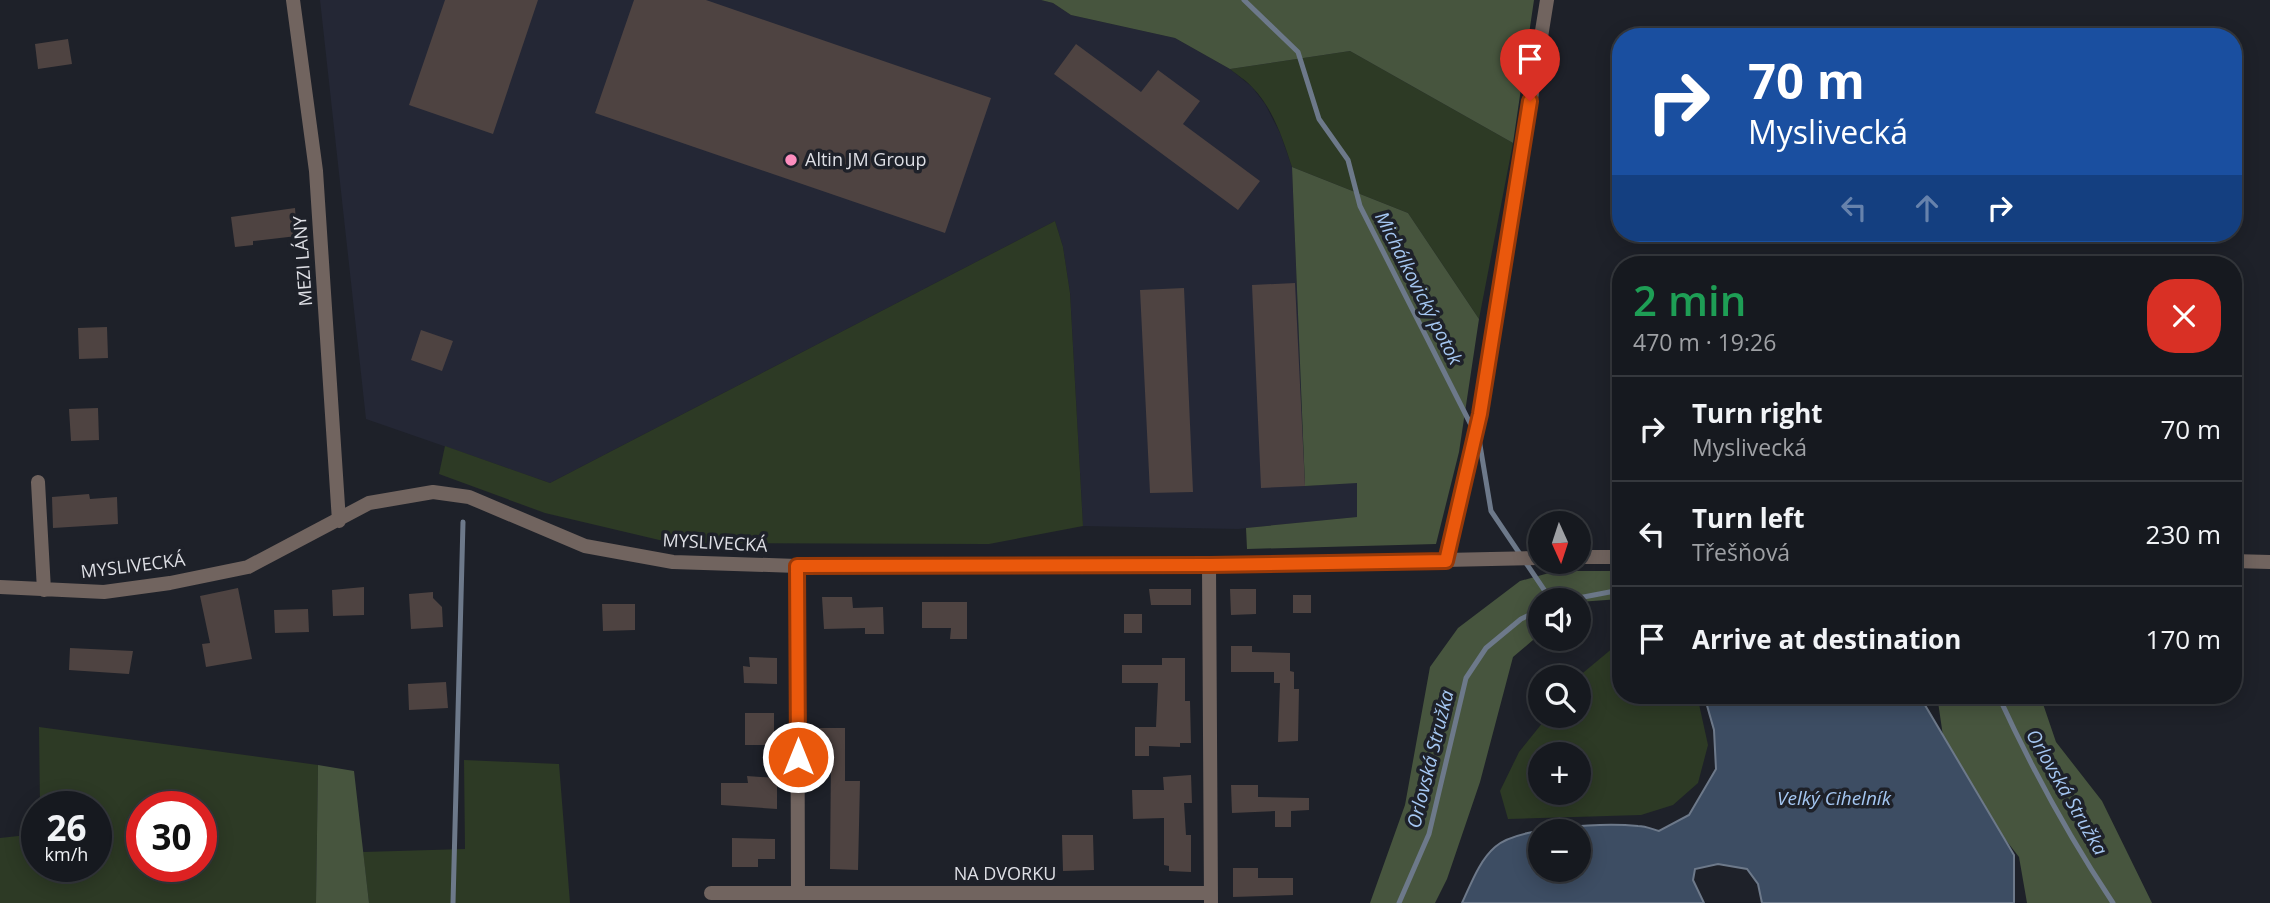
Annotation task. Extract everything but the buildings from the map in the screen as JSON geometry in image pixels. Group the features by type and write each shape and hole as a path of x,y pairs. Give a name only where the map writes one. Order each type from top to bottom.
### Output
{"street":[{"name":"MEZI LÁNY","path":"293,0 316,171 339,520"},
{"path":"1446,561 1480,414 1546,0"},
{"path":"38,482 44,590"},
{"name":"MYSLIVECKÁ","path":"0,587 104,592 170,583 248,567 369,503 433,492 469,497 585,546 673,562 797,566 1209,565 1528,558"},
{"path":"1591,557 1612,557"},
{"path":"2242,561 2270,562"},
{"name":"NA DVORKU","path":"711,893 1211,898 1209,565"},
{"path":"797,566 798,893"}],"shaded area":[{"path":"320,0 1041,0 1053,3 1071,15 1175,38 1230,69 1252,87 1265,104 1280,133 1292,167 1305,486 1357,482 1357,517 1238,529 1083,526 1070,293 1063,247 1055,221 550,483 366,419"}],"green space":[{"path":"1041,0 1534,0 1513,143 1350,51 1230,69 1175,38 1071,15 1053,3"},
{"path":"1350,51 1513,143 1479,319 1408,213 1292,167 1266,104 1250,84 1230,69"},
{"path":"1292,167 1408,213 1479,319 1459,452 1436,544 1247,549 1246,528 1357,517 1357,483 1305,486"},
{"path":"1055,221 1063,247 1070,293 1083,526 989,544 672,543 545,513 439,474 445,446 550,483"},
{"path":"1612,571 1612,600 1591,601 1591,588 1528,588 1528,644 1513,657 1480,782 1447,879 1435,903 1370,903 1405,805 1430,667 1458,628 1520,581 1545,574"},
{"path":"1612,649 1612,704 1699,704 1708,745 1698,783 1673,805 1641,815 1508,819 1500,791 1519,752 1538,728 1591,728 1591,666"},
{"path":"1938,704 2043,704 2056,742 2102,801 2152,903 2027,903 2019,857 2005,839 1943,736"},
{"path":"39,727 318,765 316,903 0,903 0,838 21,836 21,882 112,882 112,791 40,791"},
{"path":"464,760 559,764 570,903 369,903 363,852 465,849"},
{"path":"318,765 354,771 369,903 316,903"}],"water":[{"name":"Velký Cihelník","path":"1707,704 1924,704 2014,855 2014,903 1762,903 1758,884 1747,869 1718,864 1695,869 1693,880 1704,903 1462,903 1484,859 1506,840 1528,833 1528,882 1591,882 1591,826 1641,826 1659,831 1689,815 1716,769 1714,730"}],"waterway":[{"name":"Michálkovický potok","path":"1244,0 1298,52 1319,119 1348,160 1360,206 1472,427"},
{"name":"Michálkovický potok","path":"1479,439 1491,511 1543,588"},
{"path":"453,903 463,522"},
{"name":"Orlovská Stružka","path":"1591,596 1612,592"},
{"name":"Orlovská Stružka","path":"1399,903 1429,834 1466,678 1486,648 1528,616"},
{"name":"Orlovská Stružka","path":"2002,704 2051,801 2113,903"}],"place":[{"name":"Altin JM Group","path":"791,160"}],"route":[{"path":"798,757 797,566 1209,565 1446,561 1480,414 1530,101"}]}
